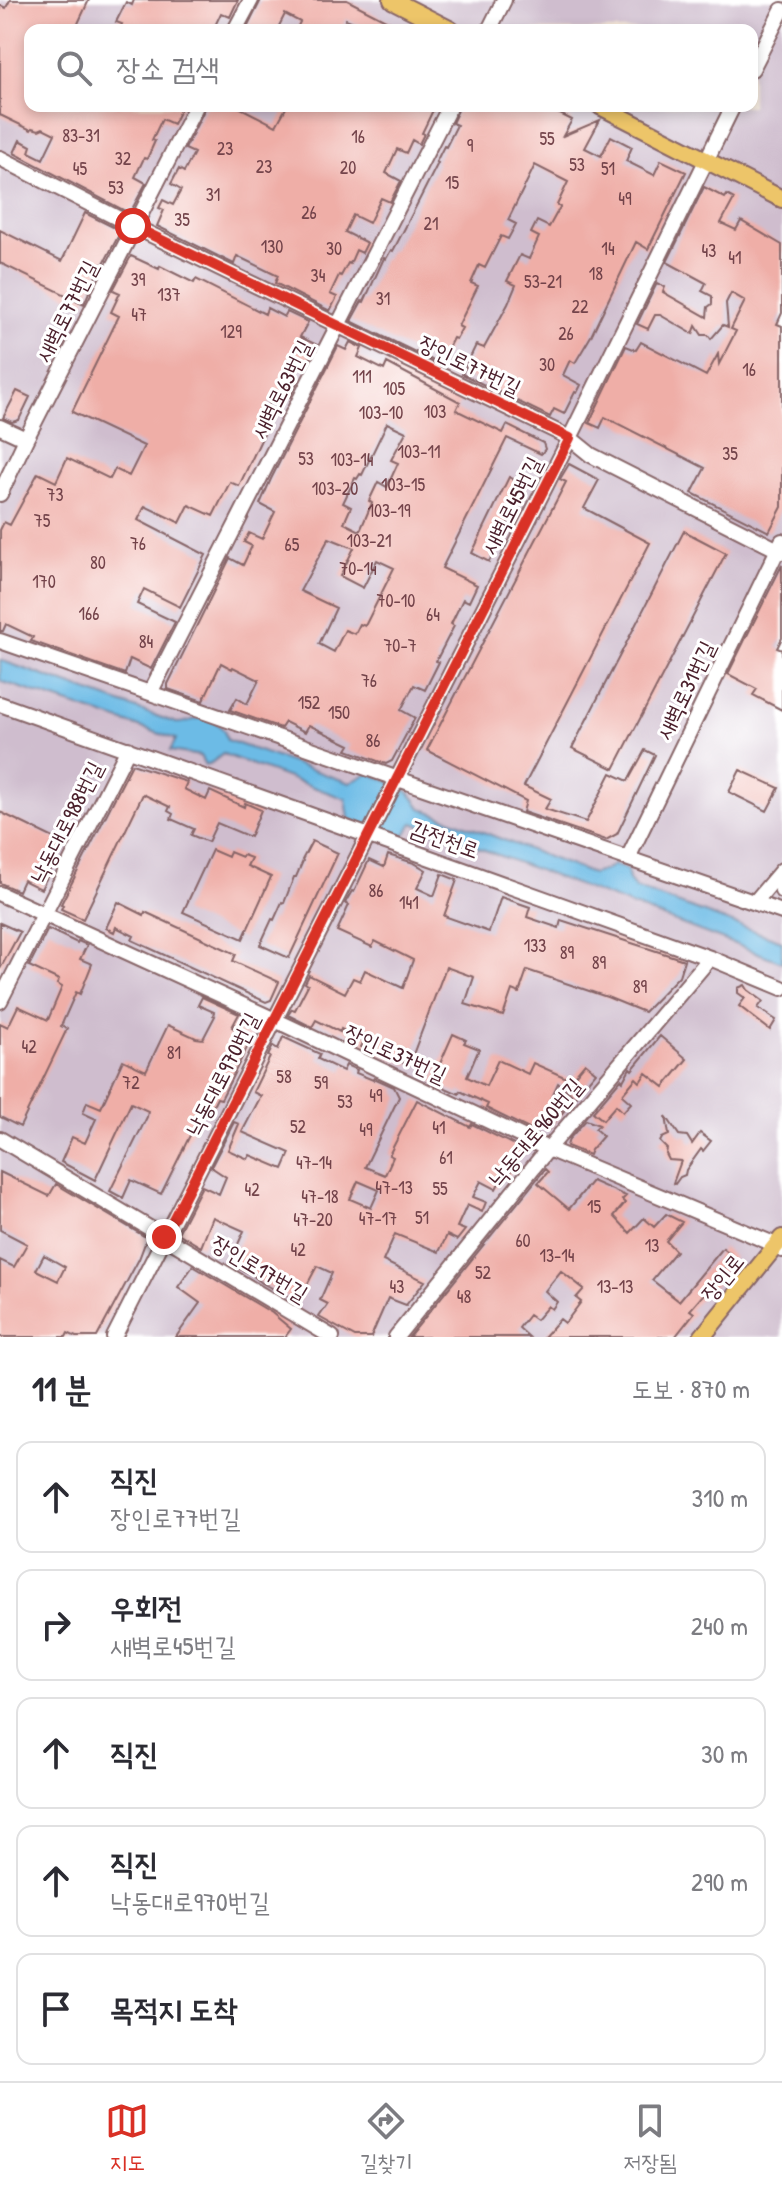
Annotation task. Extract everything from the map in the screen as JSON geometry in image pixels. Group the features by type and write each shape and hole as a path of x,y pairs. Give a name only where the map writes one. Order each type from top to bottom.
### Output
{"main road":[{"path":"392,0 439,24"},
{"path":"612,112 782,199"},
{"name":"장인로","path":"702,1337 780,1244"}],"street":[{"path":"238,24 251,0"},
{"path":"492,24 504,0"},
{"path":"758,57 782,10"},
{"name":"새벽로77번길","path":"0,494 193,112"},
{"name":"새벽로63번길","path":"150,693 447,112"},
{"name":"새벽로45번길","path":"369,833 570,438 730,112"},
{"name":"장인로77번길","path":"0,158 570,438 591,455 780,548"},
{"path":"0,427 26,439"},
{"name":"새벽로31번길","path":"628,858 780,548"},
{"name":"감전천로","path":"0,641 782,912"},
{"name":"감전천로","path":"0,704 369,833 710,958 782,988"},
{"name":"낙동대로988번길","path":"0,1001 128,749"},
{"name":"낙동대로970번길","path":"114,1337 369,833"},
{"path":"755,902 782,870"},
{"name":"장인로37번길","path":"0,894 548,1149 780,1244"},
{"name":"낙동대로960번길","path":"396,1337 548,1149 710,958"},
{"name":"장인로17번길","path":"0,1139 332,1337"}],"shaded area":[{"path":"0,0 782,0 782,1337 0,1337"}],"water":[{"path":"0,660 176,723 205,718 222,728 227,740 350,783 368,773 404,789 421,808 592,874 613,865 627,869 629,880 635,888 782,941 782,962 413,823 404,836 349,819 346,799 223,754 205,765 200,756 170,751 176,739 0,681"}],"building":[{"path":"10,0 89,0 78,24 24,24 24,112 179,112 173,124 162,119 147,159 144,158 135,177 146,183 132,209 125,211 14,153 20,140 31,146 29,152 43,159 55,134 43,128 31,130 0,115 0,5 6,8"},
{"path":"134,0 238,0 230,17 221,13 216,24 116,22 126,2 132,5"},
{"path":"261,0 347,0 393,24 358,24 346,19 344,24 299,24 285,14 280,24 249,24"},
{"path":"203,112 249,112 276,126 284,112 432,112 419,144 412,140 406,153 397,149 386,173 401,181 390,202 381,198 369,223 353,215 345,232 367,243 362,253 356,250 350,264 339,275 330,294 337,297 330,311 275,283 278,276 237,256 234,264 157,226 164,210 159,208 163,200 173,205 181,190 171,184 179,169 184,172 194,153 185,149"},
{"path":"457,112 556,112 572,120 563,136 600,120 585,148 601,156 611,136 632,147 626,161 654,175 661,160 686,172 648,249 636,242 591,336 575,363 570,360 563,375 581,385 564,414 554,409 550,417 462,374 476,345 484,348 508,304 516,285 507,281 520,255 529,259 539,237 531,233 537,221 549,227 560,207 557,205 568,182 535,165 508,220 516,224 508,239 501,236 485,268 479,265 471,283 478,286 458,326 462,328 456,339 453,338 440,364 351,321 364,302 384,258 393,251 438,163 457,125 452,123"},
{"path":"704,187 725,198 727,195 734,199 721,223 736,230 741,221 782,245 782,313 777,324 782,326 782,507 769,532 692,493 705,468 605,417 600,428 589,423 626,346 636,350 641,342 706,376 718,354 719,364 736,331 731,329 745,301 731,293 726,303 728,327 723,325 711,339 708,335 702,335 696,326 693,334 660,315 655,315 648,329 637,324 657,283 665,287 663,292 707,317 712,296 702,291 706,283 667,262"},
{"path":"85,213 121,231 101,264 84,304 0,263 0,230 62,261"},
{"path":"131,256 194,283 196,279 265,314 267,308 284,317 287,312 308,322 300,337 317,345 308,362 298,358 288,377 298,381 290,397 276,390 262,418 270,421 239,486 230,482 213,516 189,505 180,523 145,506 138,520 206,555 180,607 144,589 137,604 175,622 151,669 130,659 125,674 31,641 33,637 6,624 0,631 0,530 4,522 10,525 38,473 56,482 67,458 110,479 115,469 129,476 144,446 72,412 119,316 111,312 120,293 113,290"},
{"path":"350,342 362,348 358,357 384,370 387,363 460,402 456,410 503,433 507,425 543,443 545,449 541,454 507,438 442,568 477,585 469,602 463,599 425,690 414,685 401,710 415,718 392,761 386,764 347,750 350,745 309,725 305,732 285,722 281,728 230,710 237,698 247,704 259,680 233,667 221,663 203,701 168,689 230,558 243,565 252,546 244,542 249,533 262,539 275,512 260,504 271,479 338,346 346,350","holes":["387,423 406,432 391,460 398,463 387,487 378,482 360,531 344,523 351,507 343,503 355,478 362,475","329,538 354,548 340,576 363,588 377,560 394,568 365,626 360,624 355,634 345,630 334,652 319,644 336,608 300,591"]},
{"path":"17,391 30,397 19,420 12,422 3,418"},
{"path":"569,464 599,480 584,508 650,543 524,786 551,799 545,809 586,822 611,773 628,781 645,750 655,755 617,834 606,840 523,812 526,801 427,750 566,482 560,479"},
{"path":"509,477 526,486 489,562 472,553"},
{"path":"684,531 726,553 614,769 572,748"},
{"path":"782,565 782,638 777,648 782,650 782,710 753,695 757,689 728,674"},
{"path":"132,764 187,782 184,789 206,800 210,791 244,807 245,803 261,810 250,837 217,823 208,842 191,835 194,829 171,819 173,814 168,811 170,807 143,794 83,919 61,909 61,904"},
{"path":"740,770 779,788 767,811 729,792"},
{"path":"0,812 64,843 41,889 23,880 18,891 0,883"},
{"path":"312,841 338,853 289,958 260,945 272,919 284,903"},
{"path":"212,850 228,857 230,852 251,858 247,866 271,877 243,939 183,912"},
{"path":"388,855 426,870 417,888 434,896 442,874 457,880 444,916 489,932 501,897 530,907 527,917 559,928 561,920 684,960 679,976 644,1012 527,970 519,993 512,990 503,1016 465,1004 474,977 446,967 409,1065 361,1047 364,1041 341,1029 340,1032 316,1020 312,1027 288,1015 292,1009 295,1010 308,985 305,983 309,975 345,993 353,978 360,981 365,970 403,988 413,960 375,941 372,947 337,931 349,905 345,903 354,892 369,860 384,867"},
{"path":"118,902 236,954 233,961 279,982 271,1000 266,1002 132,940 134,936 116,927 114,932 106,928"},
{"path":"0,923 20,932 0,969"},
{"path":"48,929 87,945 80,959 92,964 80,994 76,992 61,1026 67,1029 20,1127 0,1117 0,1023 8,1027 18,1006 48,1020 62,987 57,984 59,980 29,966"},
{"path":"745,985 763,1001 758,1008 776,1020 770,1030 739,1006 745,998 738,993 738,988"},
{"path":"202,997 239,1014 232,1027 252,1038 221,1099 217,1098 210,1112 207,1111 205,1115 201,1113 161,1194 131,1180 123,1198 110,1191 147,1117 148,1111 131,1103 95,1180 61,1162 72,1137 85,1143 96,1119 83,1113 87,1102 101,1108 123,1060 146,1071 168,1025 203,1039 215,1016 214,1012 198,1005"},
{"path":"453,1034 479,1049 467,1077 486,1086 498,1060 528,1074 533,1063 571,1080 585,1063 596,1072 575,1097 558,1083 548,1105 564,1111 548,1130 538,1126 535,1132 486,1108 488,1104 432,1082"},
{"path":"660,1036 687,1059 664,1087 646,1073 640,1082 636,1078 622,1095 631,1103 623,1112 616,1105 603,1120 593,1112"},
{"path":"283,1037 320,1054 318,1059 343,1071 346,1065 357,1070 356,1073 394,1087 399,1097 365,1167 385,1175 393,1157 389,1155 417,1100 522,1149 508,1178 503,1175 496,1189 481,1181 473,1197 486,1202 482,1212 467,1205 457,1227 465,1230 457,1240 447,1235 439,1252 395,1234 383,1261 425,1281 406,1305 388,1298 371,1337 355,1337 319,1317 328,1304 320,1300 332,1273 317,1266 298,1302 229,1264 244,1231 213,1217 201,1247 178,1233 202,1186 219,1194 226,1177 211,1167 234,1122 239,1124 228,1150 248,1159 250,1155 283,1169 290,1153 242,1132 261,1096 253,1092 268,1056 273,1046 278,1049","holes":["358,1181 379,1190 371,1208 350,1199"]},
{"path":"666,1116 679,1135 687,1136 692,1144 700,1133 711,1141 703,1151 701,1149 685,1175 675,1184 681,1161 669,1160 667,1149 660,1142 669,1135"},
{"path":"586,1120 599,1125 595,1129 603,1136 589,1155 567,1146 569,1139"},
{"path":"545,1169 548,1172 538,1183 569,1209 592,1181 626,1196 622,1200 625,1203 614,1216 630,1233 644,1218 654,1227 666,1214 682,1222 666,1241 676,1251 652,1280 679,1301 723,1248 734,1257 717,1278 719,1280 690,1310 694,1313 675,1337 544,1337 560,1319 565,1323 581,1302 576,1298 584,1289 561,1271 545,1291 557,1302 552,1309 548,1306 536,1320 529,1315 519,1328 529,1337 409,1337"},
{"path":"0,1172 49,1196 56,1184 147,1238 97,1337 76,1337 68,1333 66,1337 0,1337 0,1260 14,1267 27,1244 0,1230","holes":["44,1255 65,1267 58,1281 36,1270"]},
{"path":"193,1266 272,1313 291,1329 285,1337 176,1337 200,1303 178,1287"}],"route":[{"path":"133,226 570,438 164,1237"}]}
